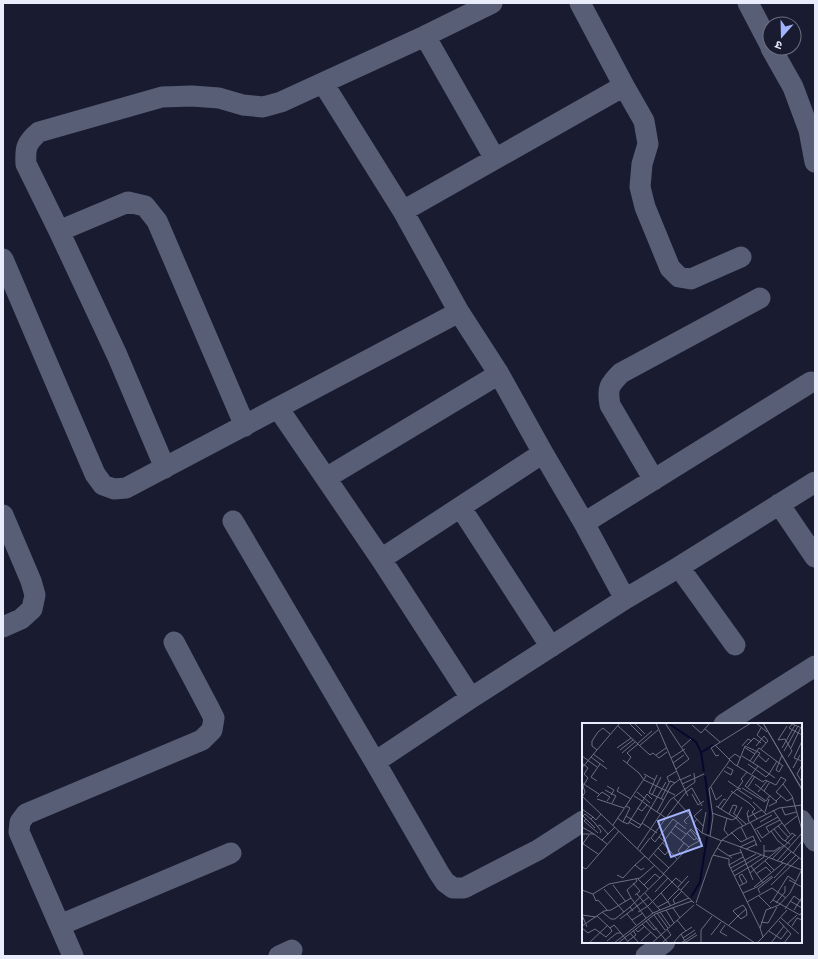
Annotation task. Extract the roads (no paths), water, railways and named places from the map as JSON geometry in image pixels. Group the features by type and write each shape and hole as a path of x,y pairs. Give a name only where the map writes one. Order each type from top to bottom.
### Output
{"street":[{"path":"165,468 117,355 60,231 26,164 25,152 30,139 38,132 162,97 192,96 219,98 243,106 263,107 281,102 425,36 492,3"},
{"path":"580,3 644,121 648,144 642,164 640,188 645,207 670,268 680,277 691,279 741,257"},
{"path":"748,3 762,30"},
{"path":"425,36 495,159"},
{"path":"776,56 793,87 810,130 815,162"},
{"path":"323,83 403,211 459,312 499,374 543,454 584,523 625,599"},
{"path":"403,211 624,86"},
{"path":"60,231 128,202 146,206 157,221 245,426"},
{"path":"3,259 48,368 95,474 103,485 114,489 126,488 165,468 459,312"},
{"path":"654,480 610,405 608,392 612,381 621,373 760,298"},
{"path":"326,478 499,374"},
{"path":"584,523 811,382"},
{"path":"278,408 381,559 471,698"},
{"path":"381,559 543,454"},
{"path":"375,762 625,599 815,482"},
{"path":"779,504 815,557"},
{"path":"461,508 551,647"},
{"path":"3,515 31,581 35,595 32,609 21,619 3,626"},
{"path":"233,521 445,882 453,888 464,888 538,850 582,822"},
{"path":"679,567 735,645"},
{"path":"73,956 19,832 20,822 26,814 202,740 212,730 214,718 174,642"},
{"path":"732,722 815,666"},
{"path":"802,822 811,840"},
{"path":"60,925 230,853"},
{"path":"646,956 664,943"}]}
